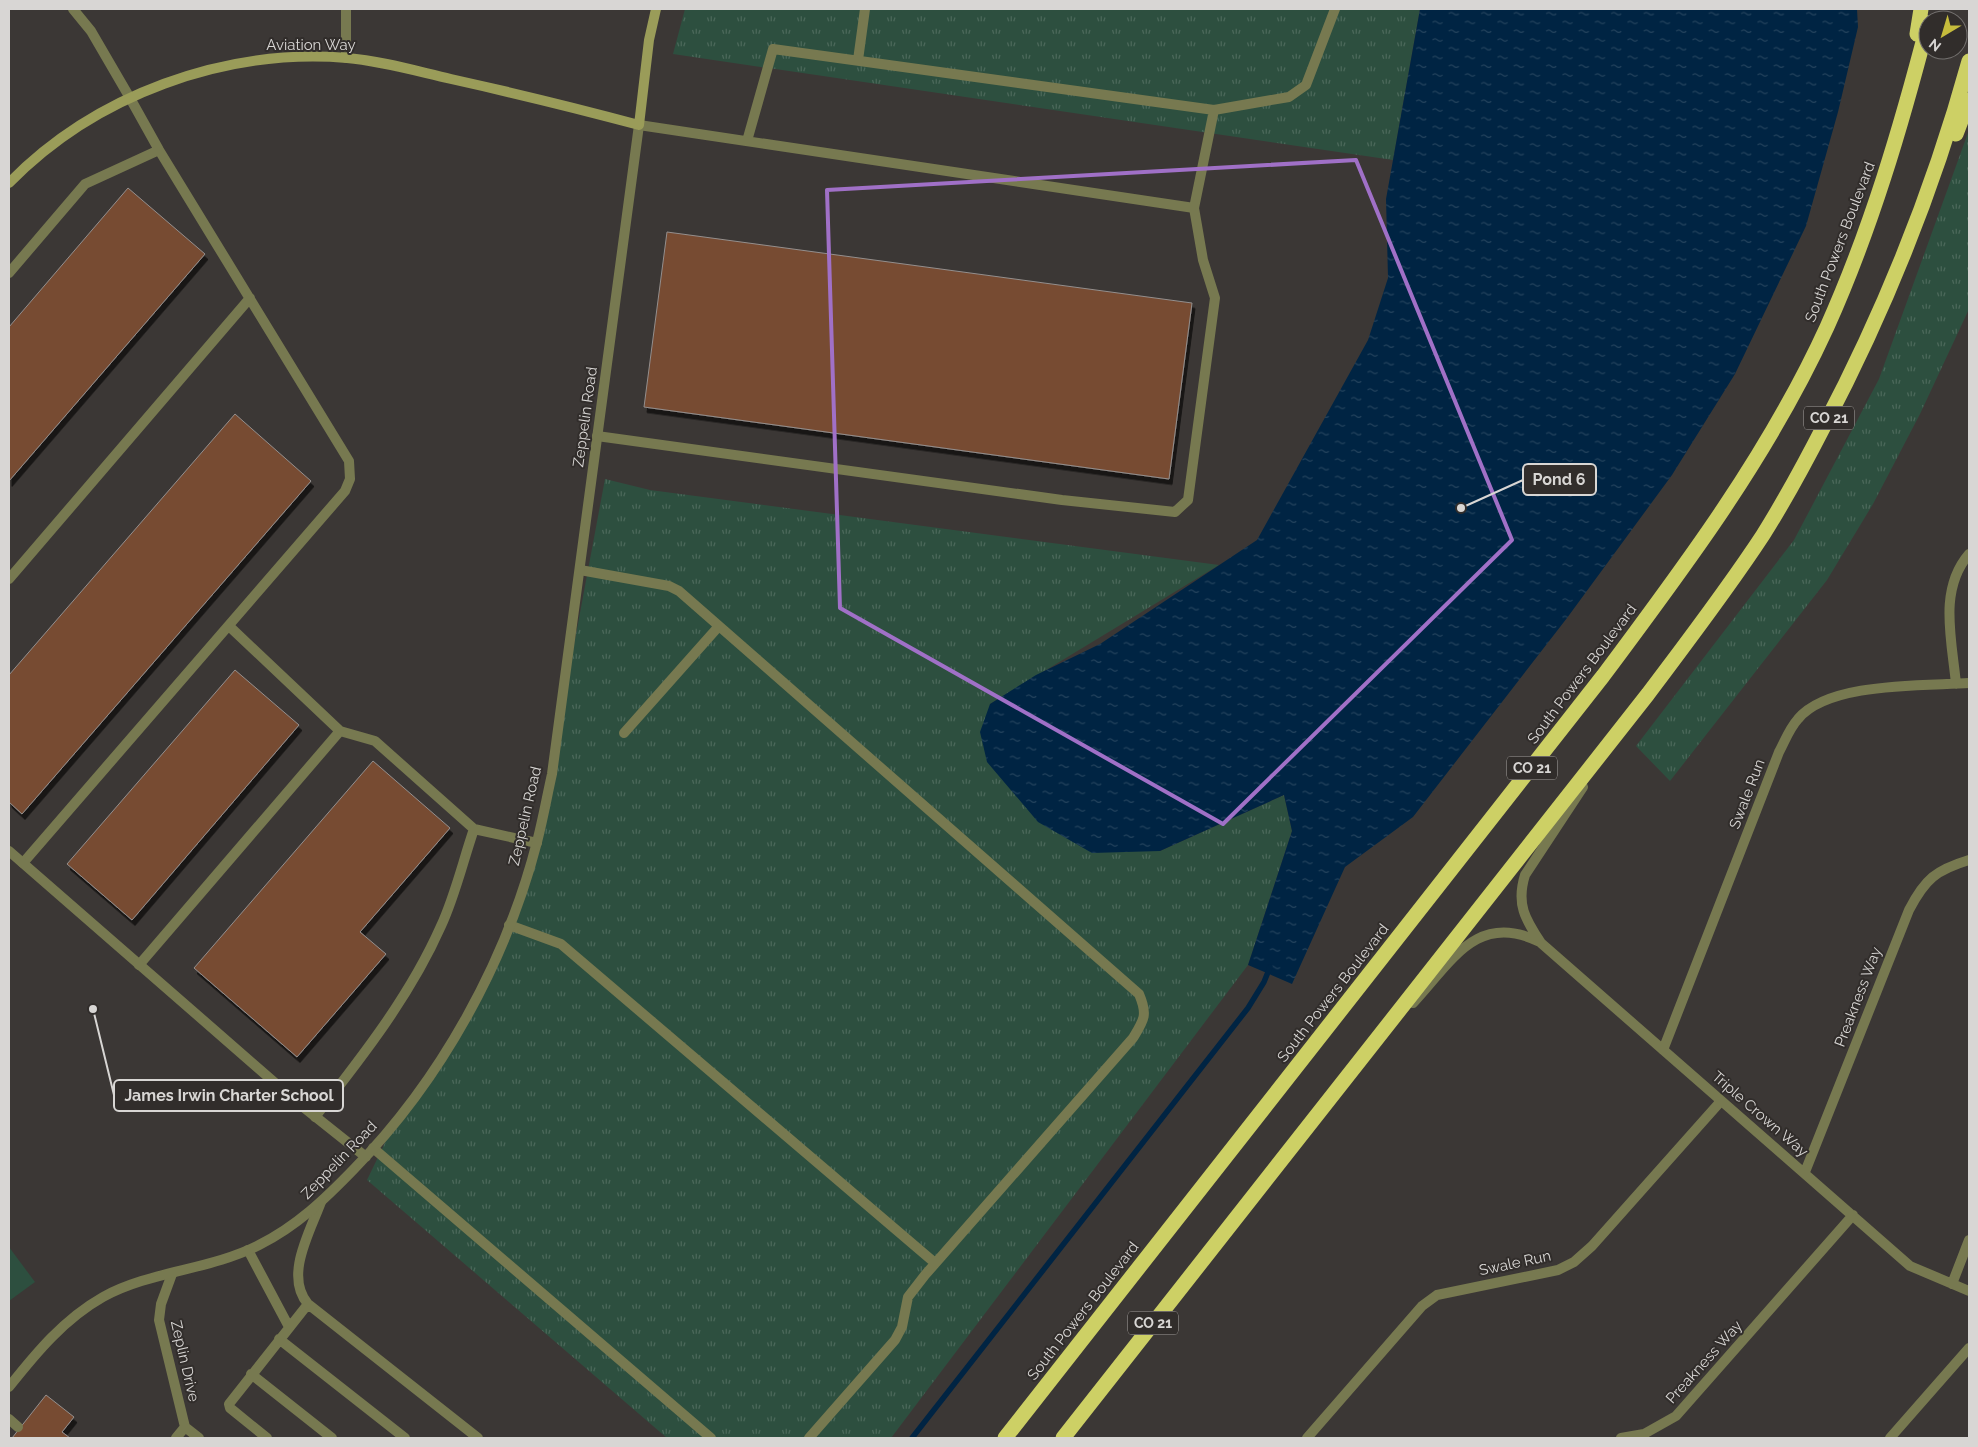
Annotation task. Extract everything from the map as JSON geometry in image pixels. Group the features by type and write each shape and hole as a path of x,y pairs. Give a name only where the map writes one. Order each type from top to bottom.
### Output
{"highway":[{"path":"1899,134 1921,9"},
{"name":"South Powers Boulevard","path":"1005,1438 1603,676 1691,559 1756,459 1826,329 1870,222 1899,134 1918,60"},
{"name":"CO 21","path":"1063,1438 1631,715 1725,591 1764,534 1808,458 1865,348 1905,253 1969,61"},
{"path":"1905,253 1969,100"}],"street":[{"path":"23,863 345,491 350,479 349,461 159,150 91,31 73,9"},
{"path":"346,9 346,58"},
{"name":"Zeppelin Road","path":"9,1387 39,1349 57,1331 103,1297 141,1282 248,1250 295,1224 321,1202 366,1157 426,1081 454,1039 480,991 509,925 537,843 552,774 649,40 656,9"},
{"path":"858,60 865,9"},
{"path":"747,141 773,49 1214,110 1289,97 1306,85 1335,9"},
{"name":"Aviation Way","path":"9,183 48,149 75,130 130,98 180,78 225,66 258,60 346,58 381,63 539,99 638,125"},
{"path":"597,436 1062,500 1175,512 1188,500 1215,298 1203,260 1194,208 1214,110"},
{"path":"638,125 1194,208"},
{"path":"9,273 85,184 159,150"},
{"path":"9,579 250,298"},
{"path":"1956,684 1949,600 1952,582 1959,566 1969,554"},
{"path":"580,570 669,586 679,591 1139,994 1145,1009 1143,1022 1133,1038 935,1263 908,1297 902,1327 895,1340 809,1438"},
{"path":"229,626 340,731 375,741 474,829 537,843"},
{"path":"624,733 719,626"},
{"name":"Swale Run","path":"1663,1050 1780,752 1798,718 1820,702 1833,696 1856,691 1969,683"},
{"name":"Triple Crown Way","path":"1631,715 1525,875 1520,890 1522,906 1528,923 1541,942 1910,1266 1969,1291"},
{"path":"139,965 340,731"},
{"path":"315,1117 368,1049 412,983 441,926 474,829"},
{"path":"9,851 315,1117 366,1157"},
{"name":"Preakness Way","path":"1805,1172 1909,910 1920,890 1932,875 1969,860"},
{"path":"509,925 561,944 935,1263"},
{"name":"Triple Crown Way","path":"1350,1072 1469,943 1486,934 1502,930 1522,933 1541,942"},
{"name":"Swale Run","path":"1307,1438 1422,1306 1437,1295 1538,1275 1558,1270 1574,1262 1592,1246 1721,1101"},
{"path":"373,1148 711,1438"},
{"path":"321,1202 298,1266 298,1282 301,1295 308,1304 478,1438"},
{"name":"Preakness Way","path":"1621,1438 1644,1434 1676,1416 1853,1215"},
{"path":"1952,1284 1969,1240"},
{"path":"248,1250 289,1327"},
{"name":"Zeplin Drive","path":"172,1274 161,1304 159,1320 185,1427"},
{"path":"267,1438 230,1408 229,1404 308,1304"},
{"path":"279,1339 405,1438"},
{"path":"1890,1438 1969,1348"},
{"path":"251,1374 332,1438"},
{"path":"9,1420 18,1427"},
{"path":"176,1438 185,1427 199,1438"}],"highlighted area":[{"path":"1356,160 1512,540 1223,824 840,608 827,190"}],"green space":[{"path":"685,9 1420,9 1393,160 673,54"},
{"path":"1969,130 1969,309 1920,414 1873,504 1827,580 1670,781 1636,746 1794,540 1879,379"},
{"path":"605,479 650,490 1219,565 990,704 1160,851 1284,795 1292,831 1248,965 891,1438 667,1438 367,1180 395,1122 453,1039 500,949 537,843"},
{"path":"9,1247 35,1282 9,1301"}],"water":[{"path":"1420,9 1857,9 1858,27 1838,112 1806,226 1735,374 1672,475 1567,618 1413,817 1345,867 1292,984 1248,965 1292,831 1284,795 1160,851 1092,853 1038,822 987,762 980,732 990,704 1036,675 1100,644 1257,540 1368,340 1388,278 1386,199"}],"building":[{"path":"128,188 205,254 9,481 9,327"},
{"path":"667,232 1192,303 1169,479 644,407"},
{"path":"235,414 311,481 22,814 9,802 9,675"},
{"path":"235,670 299,725 132,920 67,864"},
{"path":"373,761 450,828 360,932 386,954 297,1057 194,968"},
{"path":"46,1395 74,1417 62,1432 70,1438 12,1438"}],"waterway":[{"path":"912,1438 1248,1008 1264,982 1270,967"}],"place":[{"name":"Pond 6","path":"1461,508"},
{"name":"James Irwin Charter School","path":"93,1009"}]}
